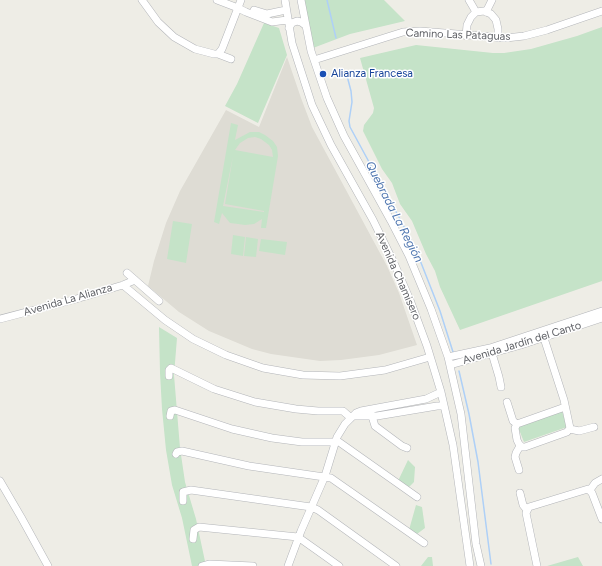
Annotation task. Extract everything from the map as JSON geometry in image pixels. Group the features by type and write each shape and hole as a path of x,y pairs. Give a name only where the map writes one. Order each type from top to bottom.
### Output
{"street":[{"path":"142,0 158,22 174,37 201,51 218,54 231,59"},
{"path":"217,0 272,22 288,24 297,21 305,25"},
{"path":"218,54 222,49 241,0"},
{"name":"Avenida Chamisero","path":"285,0 288,24 298,64 317,116 394,262 418,319 441,392 450,433 458,476 470,566"},
{"name":"Avenida Chamisero","path":"301,0 305,25 322,85 336,118 409,256 431,309 448,357 459,403 476,544 481,566"},
{"path":"469,0 476,12"},
{"path":"486,12 492,0"},
{"path":"238,8 246,7 267,14 286,10"},
{"path":"466,36 468,22 476,12 481,11 493,16 496,20 498,38"},
{"name":"Camino Las Pataguas","path":"314,60 403,32 420,31 466,36 498,38 514,37 569,23 602,11"},
{"path":"127,272 159,301"},
{"name":"Avenida La Alianza","path":"0,319 124,285 135,280"},
{"path":"124,285 165,320 193,339 226,355 263,368 303,375 340,376 386,370 430,357"},
{"name":"Avenida Jardín del Canto","path":"450,365 594,317 602,311"},
{"name":"Avenida Jardín del Canto","path":"594,317 602,318"},
{"path":"543,335 564,400 570,429"},
{"path":"491,351 501,387"},
{"name":"Avenida Jardín del Canto","path":"448,357 491,351"},
{"path":"169,376 169,370 171,368 214,389 255,402 318,411 343,410 352,417"},
{"path":"371,412 426,399 441,392"},
{"path":"507,402 513,420 517,424"},
{"path":"288,566 298,538 325,476 342,427 352,417 361,411 383,415 438,405 444,406"},
{"path":"517,424 565,407"},
{"path":"170,416 171,411 175,410 238,430 272,438 316,443 336,442 343,445 417,497"},
{"path":"371,412 375,426 407,448"},
{"path":"517,424 515,428 517,440 520,446"},
{"path":"570,429 579,431 594,427"},
{"path":"520,446 525,447 567,432 570,429"},
{"path":"450,433 458,436 463,432"},
{"path":"519,470 515,457 520,446"},
{"path":"176,454 177,452 182,451 249,466 331,478 424,543"},
{"path":"590,490 594,483 602,479"},
{"path":"0,481 48,566"},
{"path":"527,510 529,507 544,502 585,489 590,490"},
{"path":"183,501 184,492 192,490 311,507 318,510 396,566"},
{"path":"590,490 602,519"},
{"path":"520,493 523,505 527,510 526,513 536,566"},
{"path":"193,538 194,530 199,527 298,538 339,566"},
{"path":"202,566 209,564 253,566"}],"shaded area":[{"path":"287,57 312,127 387,266 399,293 417,345 379,355 341,360 320,361 271,354 252,349 209,331 179,312 148,286 166,223 180,191 226,110 259,127"}],"green space":[{"path":"304,0 384,0 405,21 350,34 313,48"},
{"path":"264,23 279,28 287,55 258,123 225,106 237,84"},
{"path":"602,27 602,281 460,330 412,221 400,204 392,183 382,169 363,131 364,125 373,113 374,108 360,58 416,45 504,53 531,49"},
{"path":"231,123 238,125 235,140 250,132 259,132 265,135 273,141 277,147 278,156 266,228 261,228 262,219 254,224 245,225 230,223 222,213 219,224 214,222","holes":["255,137 261,139 269,145 272,150 273,157 235,150 240,143 248,138","233,156 225,204 264,212 223,206"]},
{"path":"173,221 192,224 186,263 167,259"},
{"path":"233,235 245,237 243,256 231,254"},
{"path":"246,237 258,239 256,257 244,256"},
{"path":"261,239 287,242 285,255 259,251"},
{"path":"159,327 177,338 174,375 180,448 185,482 196,519 206,566 192,566 182,518 172,485 166,450 162,409"},
{"path":"562,411 567,427 524,442 518,427"},
{"path":"408,460 415,467 414,482 408,488 398,481"},
{"path":"416,505 422,507 425,528 417,534 409,530"},
{"path":"428,557 432,557 433,566 421,566"},
{"path":"578,557 583,566 547,566"}],"waterway":[{"name":"Quebrada La Región","path":"327,0 336,38"},
{"name":"Quebrada La Región","path":"346,72 352,102 349,121 350,127 416,250 440,311 453,352"},
{"name":"Quebrada La Región","path":"459,371 478,462 491,564"}],"place":[{"name":"Alianza Francesa","path":"323,74"}]}
